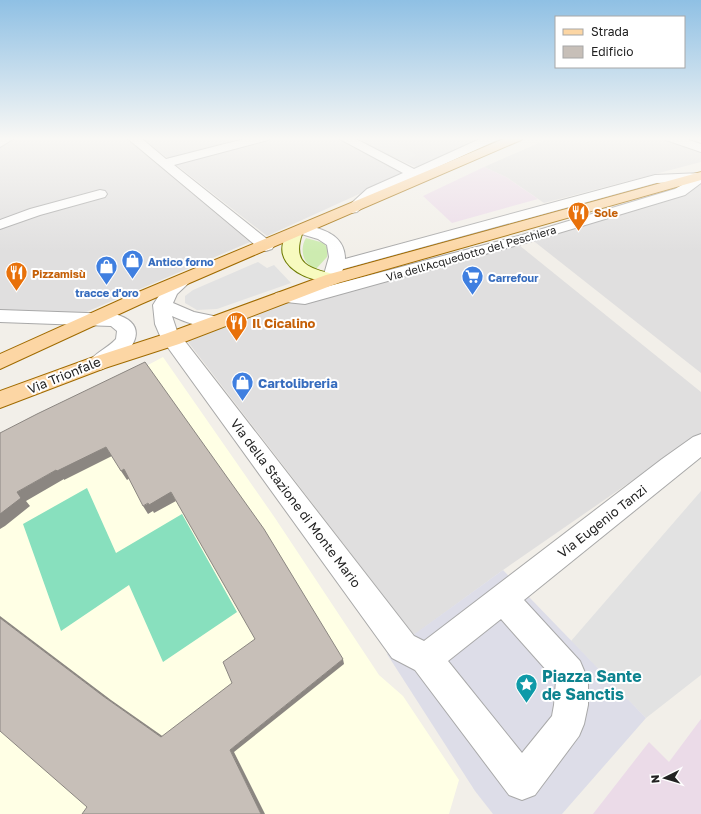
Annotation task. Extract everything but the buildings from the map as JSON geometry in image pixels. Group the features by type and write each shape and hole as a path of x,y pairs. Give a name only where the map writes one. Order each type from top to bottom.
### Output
{"main road":[{"path":"0,362 184,279 266,246 427,176"},
{"name":"Via dell'Acquedotto del Peschiera","path":"98,363 172,339 282,297 334,272 701,177"},
{"path":"298,232 290,242 290,251 296,266 313,274 334,272"},
{"name":"Via Trionfale","path":"0,400 98,363"}],"street":[{"path":"181,176 266,246"},
{"path":"352,208 372,192 409,176"},
{"name":"Via dell'Acquedotto del Peschiera","path":"282,297 305,298 527,238 680,192 701,177"},
{"path":"0,225 35,212 100,194"},
{"path":"298,232 327,236 335,243 338,251 334,272"},
{"path":"172,339 162,318 162,305 171,290 184,279"},
{"path":"162,305 190,317 216,322"},
{"path":"0,316 96,318"},
{"name":"Via Trionfale","path":"96,318 115,320 126,328 127,332 123,344 98,363"},
{"name":"Via della Stazione di Monte Mario","path":"172,339 403,648 426,659"},
{"name":"Via Eugenio Tanzi","path":"503,599 701,444"},
{"path":"503,599 554,654 569,672 572,680 571,705 567,724 522,782 426,659 503,599"}],"shaded area":[{"path":"0,176 171,176 250,242 86,312 0,312"},
{"path":"190,176 399,176 267,236"},
{"path":"465,176 504,176 538,199 452,223 423,196"},
{"path":"504,176 647,176 544,203"},
{"path":"701,185 701,373 526,235 652,196"},
{"path":"519,245 701,392 701,433 503,570 414,635 188,342 285,302 302,303"},
{"path":"258,262 267,268 274,265 291,283 217,309 197,310 185,303 185,296 193,290"},
{"path":"163,357 275,518 379,675 403,696 459,780 449,814 0,814 0,444"},
{"path":"701,491 701,675 646,718 571,641"},
{"name":"Piazza Sante de Sanctis","path":"503,570 646,718 562,814 493,814 475,791 387,654"},
{"path":"701,719 701,814 593,814 649,742 669,762"}],"green space":[{"path":"306,238 324,243 328,249 327,257 316,269 305,260 303,247"},
{"path":"87,488 116,553 182,514 237,612 163,662 129,585 61,631 23,524"}],"place":[{"name":"Sole","path":"579,232"},
{"name":"Antico forno","path":"133,280"},
{"name":"tracce d'oro","path":"107,286"},
{"name":"Pizzamisù","path":"17,292"},
{"name":"Carrefour","path":"473,296"},
{"name":"Il Cicalino","path":"237,342"},
{"name":"Cartolibreria","path":"243,402"},
{"name":"Piazza Sante de Sanctis","path":"526,704"}]}
